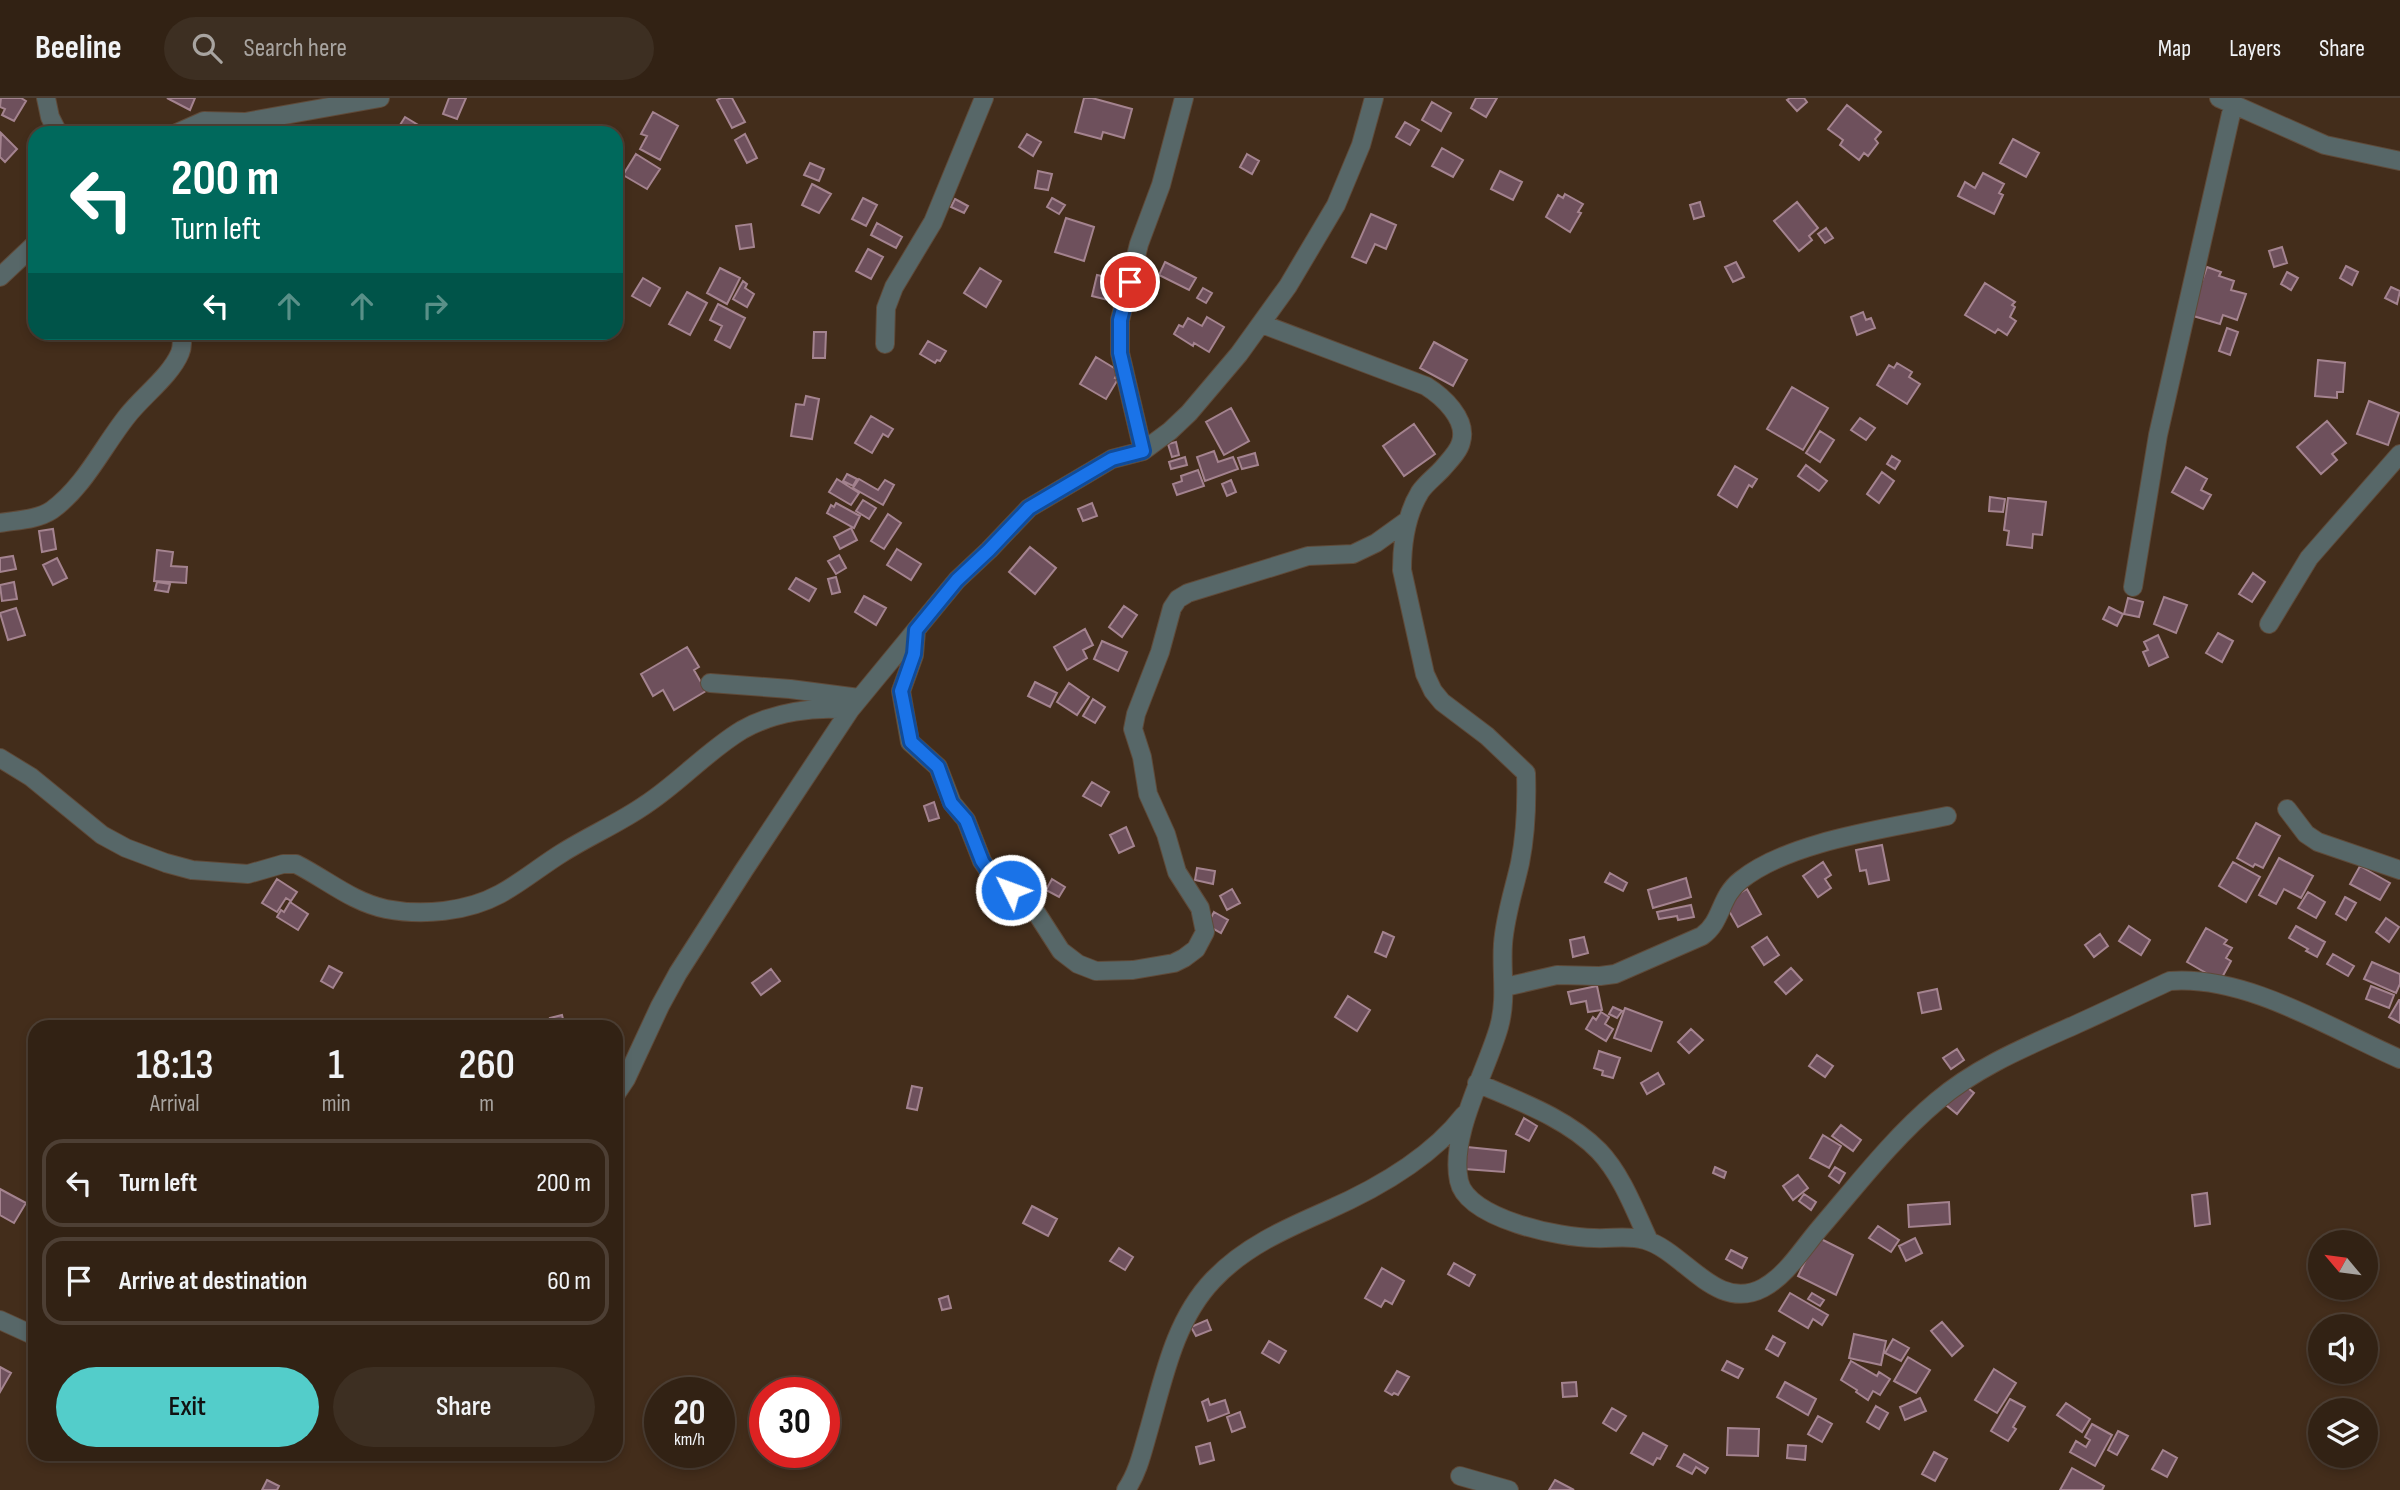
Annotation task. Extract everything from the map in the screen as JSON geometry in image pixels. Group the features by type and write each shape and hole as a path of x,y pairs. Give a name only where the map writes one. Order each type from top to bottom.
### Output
{"street":[{"path":"46,98 54,126"},
{"path":"193,126 204,121 245,122 380,98"},
{"path":"885,344 886,308 894,287 933,222 984,98"},
{"path":"1143,451 1120,353 1120,320 1139,244 1161,185 1184,98"},
{"path":"623,1084 660,1006 688,957 855,704 957,580 1029,508 1112,459 1143,451 1189,413 1262,324 1336,205 1361,145 1374,98"},
{"path":"2133,587 2158,435 2226,102 2325,145 2400,160"},
{"path":"0,277 28,251"},
{"path":"1262,324 1417,381 1436,392 1451,407 1458,420 1462,440 1444,467 1421,489 1408,520 1402,570 1422,663 1433,691 1455,713 1488,736 1526,773 1526,821 1503,945 1505,987 1499,1027 1469,1110 1458,1168 1459,1184 1469,1198 1529,1229 1594,1238 1629,1236 1649,1241 1667,1250 1704,1281 1736,1294 1759,1290 1781,1276 1832,1213 1908,1129 1968,1077 2170,981 2191,979 2239,990 2290,1008 2400,1059"},
{"path":"0,523 30,519 48,513 66,499 82,481 128,415 175,362 182,340"},
{"path":"2269,624 2309,558 2400,454"},
{"path":"916,630 914,654 901,691 911,742 938,767 951,803 966,820 988,870 1034,909 1061,951 1087,969 1133,970 1174,963 1196,949 1202,940 1205,932 1203,918 1200,908 1177,872 1166,834 1148,794 1142,757 1133,729 1172,608 1178,599 1188,593 1308,556 1353,554 1383,538 1408,520"},
{"path":"710,683 790,689 855,704"},
{"path":"0,758 31,777 102,835 126,848 166,863 192,870 248,874 284,864 296,864 366,903 410,912 442,910 465,907 502,893 558,855 645,805 722,744 749,727 805,710 855,704"},
{"path":"2287,809 2306,834 2318,842 2400,870"},
{"path":"1505,987 1557,975 1601,976 1624,970 1702,936 1712,929 1727,894 1743,878 1762,866 1838,839 1947,816"},
{"path":"1477,1083 1539,1111 1578,1133 1600,1152 1615,1172 1649,1241"},
{"path":"1126,1490 1138,1467 1170,1357 1186,1316 1213,1280 1269,1237 1351,1198 1423,1156 1441,1142 1469,1110"},
{"path":"0,1320 28,1333"},
{"path":"1460,1476 1509,1490"}],"building":[{"path":"1,98 21,98 26,101 14,121 2,115 5,109 0,107"},
{"path":"167,98 195,98 190,110"},
{"path":"449,98 466,98 457,119 443,114"},
{"path":"732,98 745,122 732,128 717,100"},
{"path":"1084,98 1132,109 1124,138 1103,132 1101,139 1075,132"},
{"path":"1476,98 1497,98 1486,117 1471,108"},
{"path":"1804,98 1807,102 1797,111 1787,100"},
{"path":"1432,102 1451,113 1441,131 1422,120"},
{"path":"1847,105 1881,132 1875,139 1878,143 1868,156 1864,153 1859,160 1840,145 1843,140 1828,129"},
{"path":"653,112 678,126 660,160 640,149 647,136 641,134"},
{"path":"405,117 420,126 399,126"},
{"path":"1405,122 1419,130 1410,145 1396,137"},
{"path":"1,133 17,149 5,162 0,157"},
{"path":"745,134 757,158 747,163 735,140"},
{"path":"1027,134 1041,142 1033,156 1019,147"},
{"path":"2013,139 2039,153 2026,177 2000,163"},
{"path":"1442,148 1463,160 1453,177 1432,166"},
{"path":"636,154 660,169 647,189 623,175"},
{"path":"1247,154 1259,161 1252,174 1240,167"},
{"path":"810,163 824,169 819,181 804,175"},
{"path":"1038,171 1052,174 1048,190 1035,188"},
{"path":"1500,171 1522,182 1513,200 1491,189"},
{"path":"1983,173 2004,184 1999,193 2003,195 1994,214 1958,196 1965,182 1975,188"},
{"path":"812,184 831,194 819,213 802,205"},
{"path":"1565,194 1583,204 1570,232 1546,217 1558,195 1563,198"},
{"path":"863,198 877,205 866,226 852,219"},
{"path":"1052,198 1065,205 1059,214 1047,207"},
{"path":"955,199 968,206 964,213 951,207"},
{"path":"1700,202 1704,216 1694,219 1690,205"},
{"path":"1797,202 1818,228 1809,236 1812,240 1799,251 1774,221"},
{"path":"1371,214 1396,225 1386,249 1375,244 1366,263 1352,257"},
{"path":"1066,218 1094,227 1084,261 1055,252"},
{"path":"877,223 902,237 896,248 871,235"},
{"path":"751,224 754,247 740,249 736,226"},
{"path":"1826,228 1833,238 1825,243 1818,234"},
{"path":"2282,247 2287,263 2274,267 2269,251"},
{"path":"868,249 883,257 871,279 856,271"},
{"path":"1165,262 1196,278 1189,290 1159,275"},
{"path":"1736,262 1744,277 1733,282 1725,267"},
{"path":"2346,266 2358,272 2352,285 2340,278"},
{"path":"2207,267 2221,272 2219,276 2234,281 2231,290 2246,294 2237,320 2223,315 2220,324 2190,315"},
{"path":"720,268 740,278 727,304 707,293"},
{"path":"980,268 1001,281 986,307 964,293"},
{"path":"2287,272 2298,278 2291,290 2281,284"},
{"path":"1097,275 1121,280 1116,302 1092,296"},
{"path":"643,278 660,288 650,306 632,296"},
{"path":"743,281 747,284 745,288 754,294 747,307 733,299"},
{"path":"1985,283 2015,302 2010,317 2016,321 2007,335 1998,329 1995,333 1965,315"},
{"path":"2391,287 2400,291 2397,304 2385,298"},
{"path":"1203,288 1212,293 1206,303 1197,298"},
{"path":"687,292 707,303 690,335 669,324"},
{"path":"718,304 745,318 730,348 715,340 722,326 710,320"},
{"path":"1863,312 1866,320 1871,318 1875,328 1857,335 1851,317"},
{"path":"1207,317 1224,327 1209,352 1174,334 1179,325 1183,327 1188,318 1202,326"},
{"path":"2227,328 2238,332 2230,355 2219,351"},
{"path":"814,332 826,332 825,358 813,358"},
{"path":"928,341 946,351 940,361 935,363 920,354"},
{"path":"1434,342 1467,360 1453,386 1420,368"},
{"path":"1096,357 1119,371 1115,378 1118,379 1106,399 1080,384"},
{"path":"2318,360 2345,363 2343,392 2337,392 2337,398 2315,396"},
{"path":"1897,363 1912,372 1909,377 1920,384 1907,404 1877,385 1889,365 1894,368"},
{"path":"1792,387 1828,408 1803,450 1767,429"},
{"path":"806,396 819,399 812,439 791,436 796,404 804,405"},
{"path":"2369,401 2399,413 2388,445 2357,434"},
{"path":"1231,408 1249,441 1224,455 1206,422"},
{"path":"871,416 893,429 888,437 883,434 872,453 855,443"},
{"path":"1860,418 1875,428 1866,440 1851,430"},
{"path":"2327,421 2346,443 2332,454 2337,460 2321,474 2297,447"},
{"path":"1414,424 1435,454 1404,476 1383,446"},
{"path":"1820,431 1834,440 1820,462 1806,453"},
{"path":"1176,442 1179,455 1172,457 1168,444"},
{"path":"1214,451 1218,462 1233,457 1238,469 1205,481 1197,457"},
{"path":"1255,453 1258,465 1242,469 1238,458"},
{"path":"1892,456 1900,461 1895,469 1887,464"},
{"path":"1185,457 1187,465 1171,469 1169,462"},
{"path":"1806,465 1827,481 1819,491 1798,476"},
{"path":"1735,466 1757,479 1752,487 1749,485 1737,507 1718,495"},
{"path":"2186,467 2207,479 2201,490 2211,495 2203,509 2172,492"},
{"path":"1198,470 1204,486 1177,495 1173,484 1182,481 1181,476"},
{"path":"1882,472 1894,481 1879,503 1867,494"},
{"path":"847,474 857,479 853,486 843,481"},
{"path":"837,479 859,493 851,505 829,492"},
{"path":"859,479 878,490 885,480 894,485 883,505 853,488"},
{"path":"1231,480 1236,492 1227,496 1222,484"},
{"path":"1990,497 2005,499 2003,512 1989,511"},
{"path":"2008,498 2046,502 2042,535 2033,534 2032,548 2007,545 2009,531 2004,530"},
{"path":"863,500 876,508 869,519 856,511"},
{"path":"836,503 860,516 854,528 827,513 831,505 834,507"},
{"path":"1092,503 1097,516 1083,521 1078,509"},
{"path":"888,514 901,523 884,549 871,541"},
{"path":"851,528 857,540 840,549 834,537"},
{"path":"53,529 56,549 42,552 39,531"},
{"path":"1030,547 1056,568 1035,594 1009,572"},
{"path":"897,549 921,564 911,580 887,565"},
{"path":"157,550 173,552 171,566 187,567 186,583 154,581"},
{"path":"839,555 846,568 836,574 828,561"},
{"path":"13,556 16,569 0,572 0,558"},
{"path":"57,558 67,578 53,585 43,565"},
{"path":"2253,573 2265,582 2252,602 2239,594"},
{"path":"836,577 840,592 832,594 828,579"},
{"path":"796,578 816,589 809,601 789,589"},
{"path":"14,582 17,599 2,601 0,585"},
{"path":"157,582 170,584 168,592 155,590"},
{"path":"864,596 886,608 876,625 855,612"},
{"path":"2164,597 2187,605 2176,633 2154,624"},
{"path":"2128,598 2143,602 2139,617 2124,614"},
{"path":"1124,606 1137,615 1122,637 1109,627"},
{"path":"2109,607 2123,614 2117,626 2103,619"},
{"path":"16,608 25,635 8,640 0,613"},
{"path":"1085,629 1093,645 1083,650 1087,658 1067,670 1054,647"},
{"path":"2218,633 2233,641 2222,662 2206,653"},
{"path":"2158,635 2168,657 2149,666 2143,652 2148,650 2144,642"},
{"path":"1102,641 1127,652 1118,671 1094,659"},
{"path":"687,647 699,667 694,670 706,691 674,710 663,690 653,696 641,674"},
{"path":"1035,682 1057,693 1050,707 1028,696"},
{"path":"1069,683 1089,697 1077,715 1057,702"},
{"path":"1093,699 1105,707 1095,723 1083,716"},
{"path":"1092,782 1109,792 1101,806 1083,796"},
{"path":"934,802 939,818 929,821 924,806"},
{"path":"2256,823 2280,836 2263,868 2255,864 2253,867 2237,858"},
{"path":"1126,827 1134,846 1119,853 1110,835"},
{"path":"1882,845 1889,880 1869,884 1866,870 1860,871 1856,850"},
{"path":"2279,858 2313,876 2301,898 2284,889 2276,904 2259,895"},
{"path":"1823,862 1831,875 1825,879 1831,888 1818,897 1803,876"},
{"path":"2233,862 2260,877 2246,902 2219,886"},
{"path":"2360,866 2390,883 2380,900 2350,884"},
{"path":"1197,868 1215,871 1213,884 1195,880"},
{"path":"1610,873 1627,883 1623,891 1605,882"},
{"path":"984,878 996,884 991,894 979,887"},
{"path":"1686,878 1691,897 1653,908 1648,890"},
{"path":"277,879 297,892 291,901 286,898 277,912 262,903"},
{"path":"1052,879 1065,887 1059,897 1046,890"},
{"path":"1232,889 1240,903 1227,910 1220,896"},
{"path":"1747,889 1761,914 1738,927 1724,902"},
{"path":"2308,892 2325,902 2316,918 2298,908"},
{"path":"2345,897 2356,903 2346,920 2336,914"},
{"path":"290,902 308,914 298,930 277,917"},
{"path":"1691,905 1694,917 1659,919 1657,912"},
{"path":"1214,912 1228,920 1221,933 1207,925"},
{"path":"2386,918 2399,927 2389,942 2376,932"},
{"path":"2129,926 2150,940 2141,955 2119,941"},
{"path":"2296,926 2325,942 2317,957 2289,938"},
{"path":"2206,928 2227,940 2224,944 2232,948 2226,958 2231,961 2220,981 2187,962"},
{"path":"1383,932 1394,937 1386,957 1375,952"},
{"path":"2100,934 2108,946 2094,957 2085,945"},
{"path":"1584,937 1588,953 1573,957 1570,940"},
{"path":"1767,937 1779,955 1764,965 1752,947"},
{"path":"2333,954 2354,966 2348,976 2327,964"},
{"path":"2372,962 2400,974 2396,993 2364,979"},
{"path":"329,966 342,973 333,988 321,981"},
{"path":"1791,968 1802,980 1786,994 1775,982"},
{"path":"771,969 780,981 761,995 752,983"},
{"path":"1597,986 1602,1010 1588,1012 1586,1001 1571,1004 1568,992"},
{"path":"2371,986 2394,995 2389,1008 2366,999"},
{"path":"1937,989 1941,1009 1922,1013 1918,993"},
{"path":"1348,996 1370,1010 1357,1031 1335,1017"},
{"path":"2400,1000 2400,1023 2389,1017"},
{"path":"1613,1007 1622,1011 1617,1018 1609,1014"},
{"path":"1625,1008 1662,1022 1651,1051 1614,1038"},
{"path":"1601,1012 1609,1017 1605,1024 1613,1029 1606,1041 1586,1029 1593,1017 1596,1020"},
{"path":"562,1015 563,1020 551,1020"},
{"path":"1691,1029 1703,1040 1689,1053 1678,1042"},
{"path":"1957,1049 1964,1060 1951,1069 1943,1058"},
{"path":"1599,1051 1620,1058 1613,1078 1602,1075 1603,1071 1594,1068"},
{"path":"1817,1055 1833,1066 1825,1077 1809,1066"},
{"path":"1658,1073 1664,1084 1647,1094 1641,1083"},
{"path":"1963,1084 1974,1093 1957,1114 1946,1105"},
{"path":"912,1086 922,1088 917,1110 907,1108"},
{"path":"1524,1118 1537,1126 1529,1141 1516,1134"},
{"path":"1841,1125 1861,1140 1853,1151 1832,1136"},
{"path":"1823,1135 1841,1146 1829,1168 1810,1158"},
{"path":"1467,1147 1506,1151 1504,1172 1465,1169"},
{"path":"1715,1167 1726,1172 1724,1178 1713,1173"},
{"path":"1835,1167 1845,1173 1839,1183 1829,1176"},
{"path":"1798,1175 1808,1188 1793,1200 1783,1186"},
{"path":"0,1189 26,1203 14,1223 0,1215"},
{"path":"2207,1193 2210,1224 2195,1226 2192,1195"},
{"path":"1804,1194 1816,1202 1811,1210 1799,1201"},
{"path":"1949,1202 1950,1224 1909,1227 1908,1205"},
{"path":"1032,1206 1057,1219 1048,1236 1023,1223"},
{"path":"1878,1226 1899,1240 1891,1252 1869,1238"},
{"path":"1817,1237 1853,1255 1836,1295 1798,1276"},
{"path":"1915,1238 1922,1253 1906,1261 1899,1246"},
{"path":"1119,1248 1133,1257 1125,1270 1110,1261"},
{"path":"1731,1250 1747,1258 1742,1268 1726,1259"},
{"path":"1454,1263 1475,1275 1469,1286 1448,1274"},
{"path":"1382,1268 1404,1281 1392,1304 1385,1300 1381,1307 1365,1298"},
{"path":"1790,1293 1828,1315 1822,1325 1813,1319 1808,1328 1779,1311"},
{"path":"1812,1293 1824,1300 1820,1306 1808,1299"},
{"path":"948,1296 951,1308 942,1310 939,1299"},
{"path":"1207,1320 1211,1330 1196,1336 1191,1327"},
{"path":"1942,1322 1963,1346 1952,1356 1931,1331"},
{"path":"1854,1334 1886,1341 1881,1365 1849,1358"},
{"path":"1773,1336 1785,1343 1778,1356 1766,1349"},
{"path":"1893,1339 1909,1348 1901,1361 1885,1353"},
{"path":"1269,1341 1286,1351 1279,1363 1262,1353"},
{"path":"1908,1357 1930,1370 1916,1393 1894,1381"},
{"path":"1727,1361 1743,1369 1738,1378 1722,1370"},
{"path":"1851,1361 1877,1376 1879,1372 1890,1379 1880,1395 1873,1391 1868,1400 1841,1380"},
{"path":"0,1367 11,1373 0,1392"},
{"path":"1994,1369 2016,1383 1997,1413 1975,1400"},
{"path":"1397,1371 1409,1377 1398,1395 1392,1395 1385,1391"},
{"path":"1576,1382 1577,1396 1563,1397 1562,1383"},
{"path":"1785,1382 1816,1399 1808,1415 1777,1397"},
{"path":"1920,1398 1926,1411 1905,1420 1900,1407"},
{"path":"1208,1399 1210,1405 1225,1400 1229,1413 1208,1421 1202,1402"},
{"path":"2010,1399 2025,1407 2008,1441 1991,1431"},
{"path":"2066,1403 2090,1419 2082,1432 2057,1415"},
{"path":"1876,1406 1888,1413 1879,1429 1867,1422"},
{"path":"1612,1408 1626,1416 1616,1431 1603,1423"},
{"path":"1240,1412 1245,1427 1232,1432 1227,1417"},
{"path":"1818,1416 1832,1424 1822,1442 1808,1434"},
{"path":"2092,1424 2112,1435 2095,1466 2070,1452 2076,1441 2086,1447 2090,1440 2085,1437"},
{"path":"1728,1428 1759,1429 1758,1456 1727,1455"},
{"path":"2118,1431 2128,1436 2117,1455 2108,1450"},
{"path":"1643,1433 1667,1446 1653,1465 1631,1453"},
{"path":"1210,1443 1214,1460 1200,1464 1196,1447"},
{"path":"1788,1445 1806,1446 1805,1460 1787,1458"},
{"path":"2163,1450 2177,1458 2167,1477 2152,1469"},
{"path":"1934,1452 1947,1459 1935,1481 1922,1474"},
{"path":"1684,1454 1708,1468 1705,1473 1696,1467 1692,1474 1677,1466"},
{"path":"2072,1468 2104,1486 2102,1490 2060,1490"},
{"path":"267,1480 279,1486 277,1490 262,1490"},
{"path":"1555,1480 1574,1490 1549,1490"}],"route":[{"path":"1011,890 988,870 982,861 966,820 951,803 938,767 911,742 901,691 914,654 916,630 957,580 1006,530 1029,508 1112,459 1143,451 1120,353 1120,320 1130,282"}]}
